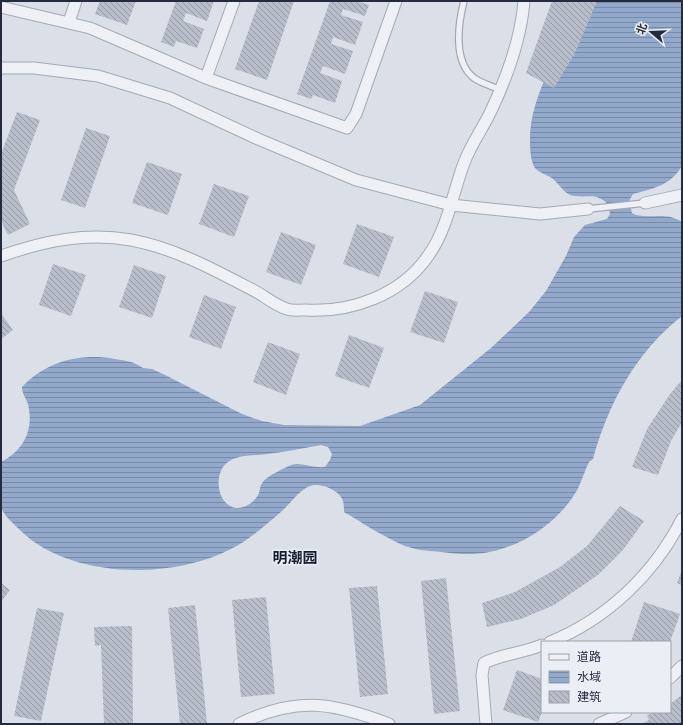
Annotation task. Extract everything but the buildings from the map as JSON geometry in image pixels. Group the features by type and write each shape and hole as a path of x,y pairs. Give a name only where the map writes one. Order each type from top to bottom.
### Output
{"street":[{"path":"69,22 76,1"},
{"path":"206,78 234,1"},
{"path":"1,7 69,22 104,34 206,78 347,128 356,114 396,1"},
{"path":"1,256 55,240 78,237 110,237 133,241 178,253 205,265 287,309 320,311 352,307 381,296 407,280 428,256 444,228 464,163 500,90 517,39 524,1"},
{"path":"1,68 34,68 98,76 170,98 258,139 356,180 451,205 540,214 588,209"},
{"path":"645,203 682,195"},
{"path":"553,641 563,637 602,613 634,587 660,555 682,519"},
{"path":"486,724 482,675 484,663 496,657 530,650 541,645"},
{"path":"671,677 682,666"},
{"path":"239,724 283,707 312,704 340,708 389,724"},
{"path":"599,724 624,713"}],"lane":[{"path":"464,1 459,50 464,68 474,78 500,90"},
{"path":"588,209 645,203"}],"water":[{"path":"587,1 682,1 682,166 667,182 655,188 633,194 629,201 632,213 637,215 676,218 682,222 682,316 651,346 626,380 607,419 593,459 589,462 576,492 557,516 535,533 510,546 484,553 457,554 418,549 405,546 389,539 344,512 343,502 339,494 325,487 314,485 309,486 301,492 264,526 231,549 207,559 180,566 151,570 122,570 93,566 65,558 41,546 20,530 7,516 1,507 1,462 16,452 28,431 30,413 22,387 32,378 53,365 77,358 102,357 115,359 130,362 143,368 152,369 242,414 262,421 284,425 360,426 420,405 491,348 529,312 546,291 566,256 574,237 585,225 607,219 610,214 608,204 599,198 592,196 574,196 568,194 553,179 535,168 531,156 531,126 541,89 558,52","holes":["321,445 328,447 332,454 325,467 297,464 286,467 265,480 253,502 247,506 240,508 230,506 221,495 219,488 220,473 223,467 232,459 242,456 274,453"]}],"district":[{"name":"明潮园","path":"295,558"}]}
